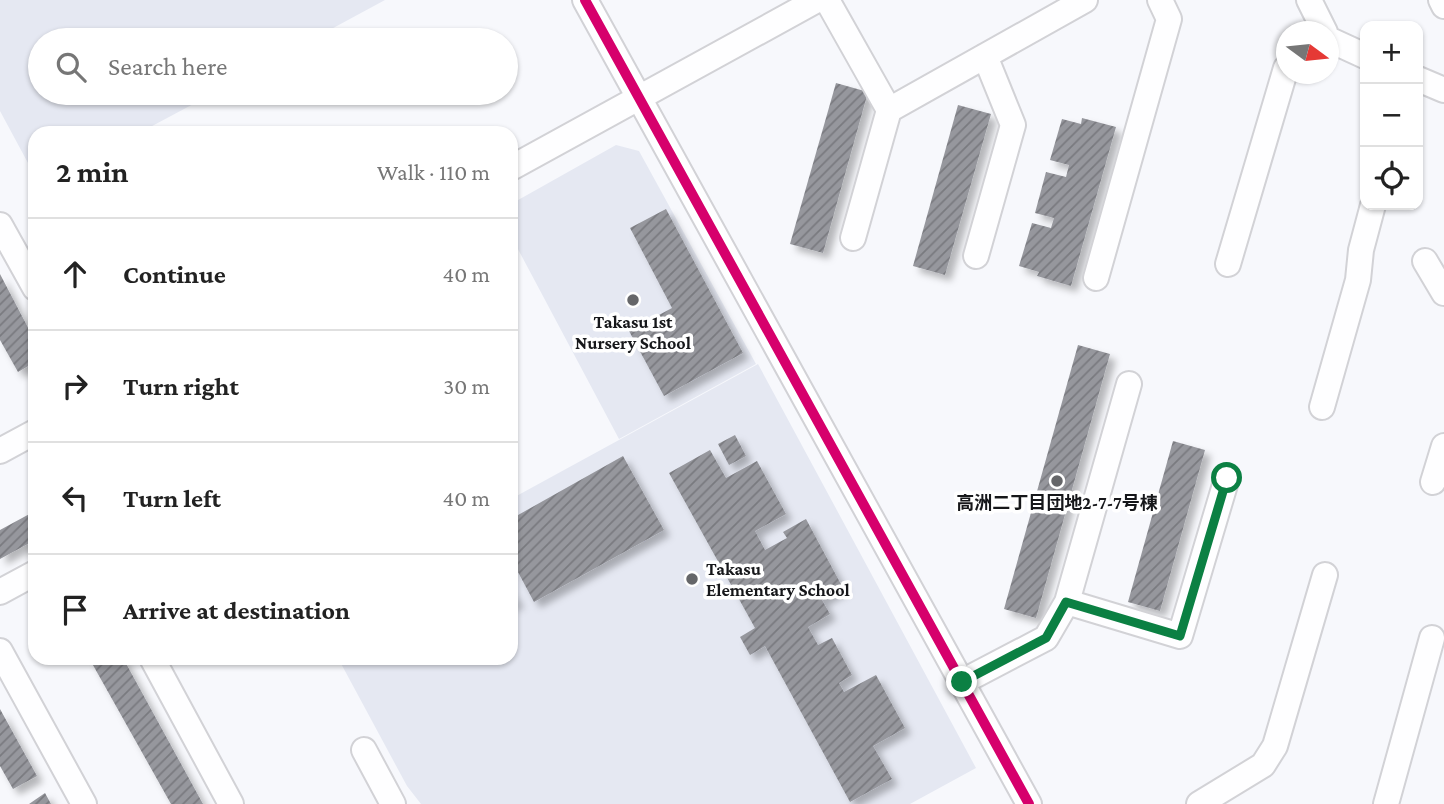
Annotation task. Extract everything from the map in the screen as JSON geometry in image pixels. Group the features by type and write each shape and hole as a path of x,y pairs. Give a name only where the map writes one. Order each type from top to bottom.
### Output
{"street":[{"path":"518,164 817,0"},
{"path":"827,0 889,110"},
{"path":"853,238 889,110 1085,0"},
{"path":"1096,278 1169,19 1160,0"},
{"path":"1309,0 1320,21"},
{"path":"1441,0 1444,6"},
{"path":"592,2 639,97 1029,804"},
{"path":"1339,44 1360,54"},
{"path":"976,256 1013,125 985,56"},
{"path":"1423,81 1444,90"},
{"path":"1228,264 1281,84"},
{"path":"1322,407 1358,280 1361,250 1372,210"},
{"path":"0,225 28,275"},
{"path":"1425,261 1444,293"},
{"path":"962,682 1046,638 1066,602 1129,384"},
{"path":"0,451 28,436"},
{"path":"1433,482 1444,446"},
{"path":"1066,602 1180,636 1227,478"},
{"path":"1199,804 1263,765 1275,746 1325,575"},
{"path":"0,592 28,577"},
{"path":"1386,804 1432,638"},
{"path":"0,651 84,804"},
{"path":"156,665 231,804"},
{"path":"364,750 393,804"}],"shaded area":[{"path":"0,0 385,0 333,28 28,28 28,105 192,105 152,126 28,126 28,163 0,111"},
{"name":"Takasu 1st Nursery School","path":"616,145 639,151 756,364 619,439 518,249 518,200"},
{"name":"Takasu Elementary School","path":"758,364 976,768 910,804 421,804 407,786 342,665 518,665 518,495"}],"building":[{"path":"836,83 868,92 823,253 790,244"},
{"path":"958,105 991,114 945,275 913,266"},
{"path":"1082,118 1116,127 1071,286 1037,276 1039,272 1019,266 1032,223 1051,228 1054,218 1035,213 1046,172 1066,177 1069,165 1050,160 1062,119 1081,124"},
{"path":"666,209 743,353 664,396 629,331 672,308 630,228"},
{"path":"0,274 28,328 28,366 18,372 0,340"},
{"name":"高洲二丁目団地2-7-7号棟","path":"1078,345 1110,354 1036,618 1004,609"},
{"path":"735,435 746,456 729,465 718,444"},
{"path":"1173,441 1205,450 1160,611 1128,602"},
{"path":"710,450 726,478 757,461 786,514 755,531 765,550 787,538 783,532 806,519 843,588 822,600 830,614 808,627 818,645 832,638 852,675 839,683 844,692 876,675 905,728 873,746 892,779 850,802 765,646 750,655 740,637 755,628 669,473"},
{"path":"623,456 664,530 534,602 518,572 518,515"},
{"path":"28,515 28,544 0,559 0,530"},
{"path":"93,665 127,665 203,804 171,804"},
{"path":"0,709 37,776 13,789 0,766"},
{"path":"45,793 51,804 29,804"}],"cycle path":[{"path":"585,0 1029,804"}],"place":[{"name":"Takasu 1st Nursery School","path":"633,300"},
{"name":"高洲二丁目団地2-7-7号棟","path":"1057,481"},
{"name":"Takasu Elementary School","path":"692,579"}],"route":[{"path":"962,682 1046,638 1066,602 1180,636 1227,478"}]}
